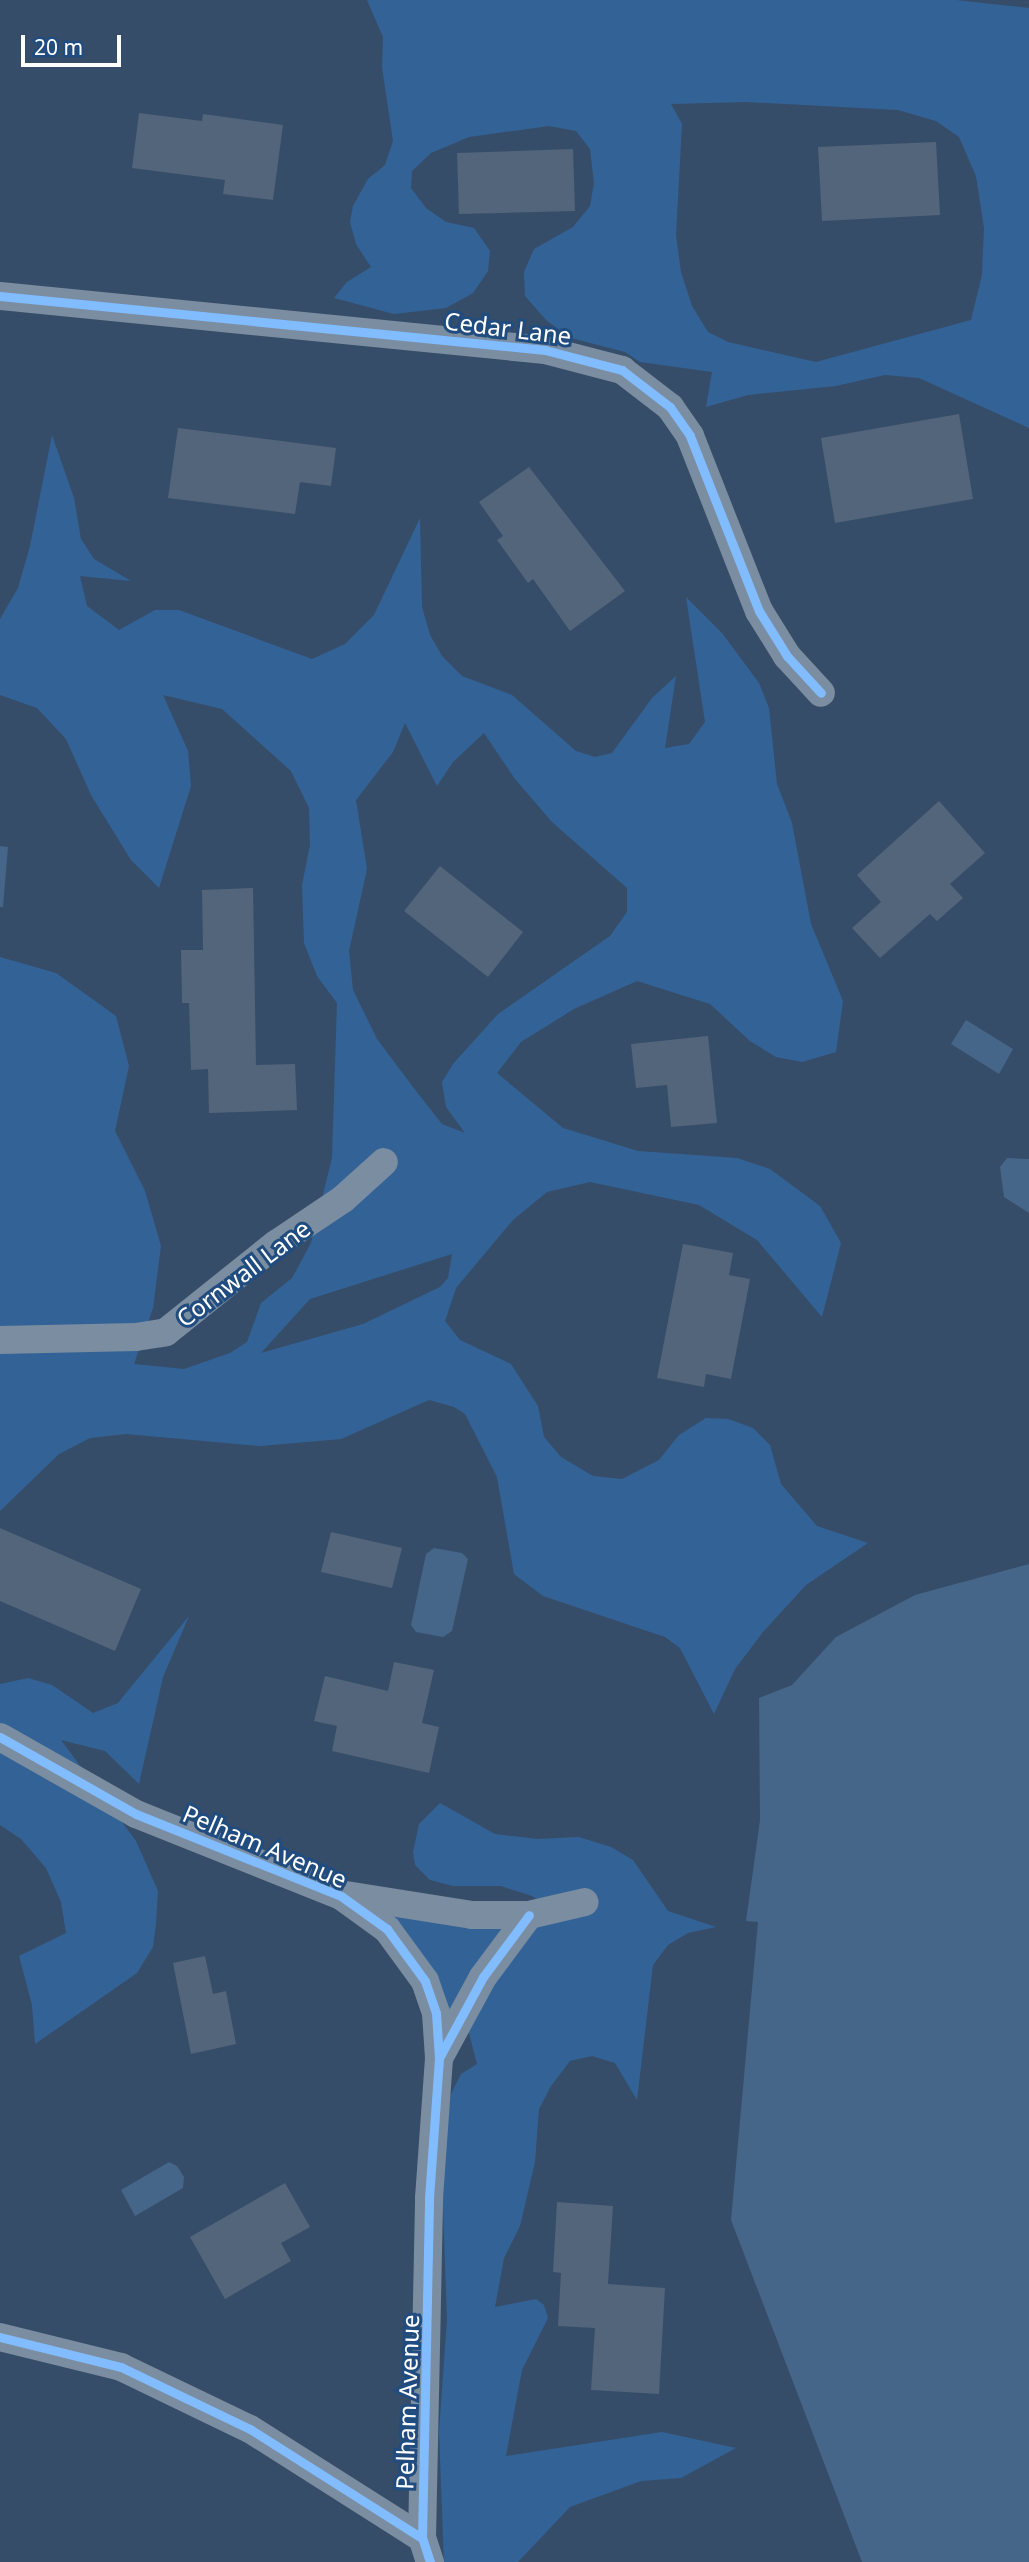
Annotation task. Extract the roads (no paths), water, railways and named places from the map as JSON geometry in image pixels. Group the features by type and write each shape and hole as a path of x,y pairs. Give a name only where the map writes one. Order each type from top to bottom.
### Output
{"street":[{"name":"Cedar Lane","path":"0,296 545,350 622,370 670,407 690,436 759,611 787,656 821,693"},
{"name":"Cornwall Lane","path":"0,1340 136,1338 166,1332 276,1244 343,1199 384,1162"},
{"name":"Pelham Avenue","path":"0,1737 136,1814 330,1892 387,1929 425,1981 436,2013 439,2058 429,2198 426,2550"},
{"path":"330,1892 414,1909 529,1915 585,1902"},
{"name":"Pelham Avenue","path":"439,2058 483,1977 529,1915"},
{"path":"0,2337 121,2367 250,2428 426,2550"}]}
